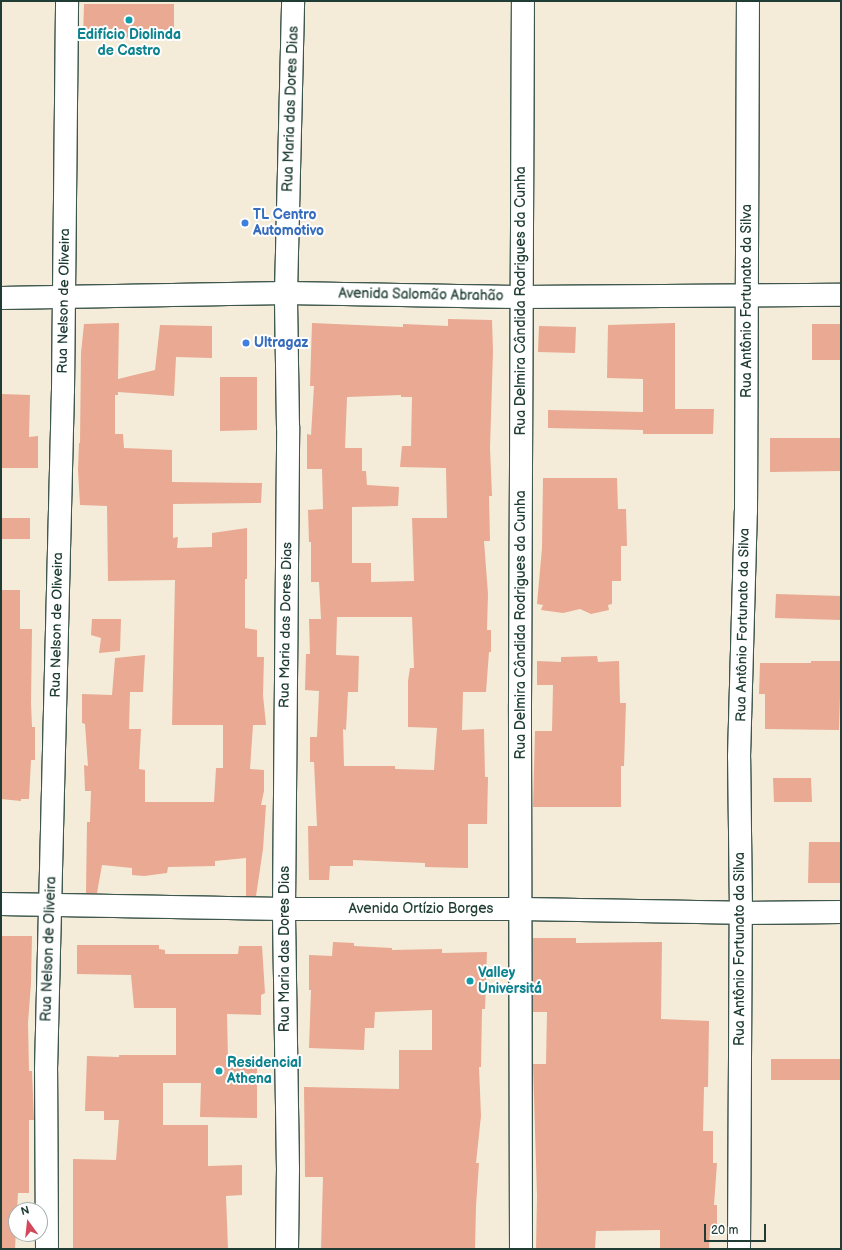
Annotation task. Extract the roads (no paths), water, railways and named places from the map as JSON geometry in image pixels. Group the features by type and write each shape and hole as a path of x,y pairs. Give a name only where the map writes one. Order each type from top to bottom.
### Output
{"street":[{"name":"Rua Nelson de Oliveira","path":"47,1249 46,1070 51,904 63,298 67,1"},
{"name":"Rua Maria das Dores Dias","path":"287,1249 288,1170 284,909 288,435 286,293 293,1"},
{"name":"Rua Delmira Cândida Rodrigues da Cunha","path":"521,1249 520,909 523,1"},
{"name":"Rua Antônio Fortunato da Silva","path":"739,1249 741,913 739,756 746,511 748,1"},
{"name":"Avenida Salomão Abrahão","path":"1,298 286,293 521,297 841,296"},
{"name":"Avenida Ortízio Borges","path":"1,904 284,909 520,909 741,913 841,912"}],"place":[{"name":"Edifício Diolinda de Castro","path":"129,20"},
{"name":"TL Centro Automotivo","path":"245,223"},
{"name":"Ultragaz","path":"246,343"},
{"name":"Valley Universitá","path":"470,981"},
{"name":"Residencial Athena","path":"219,1071"}]}
